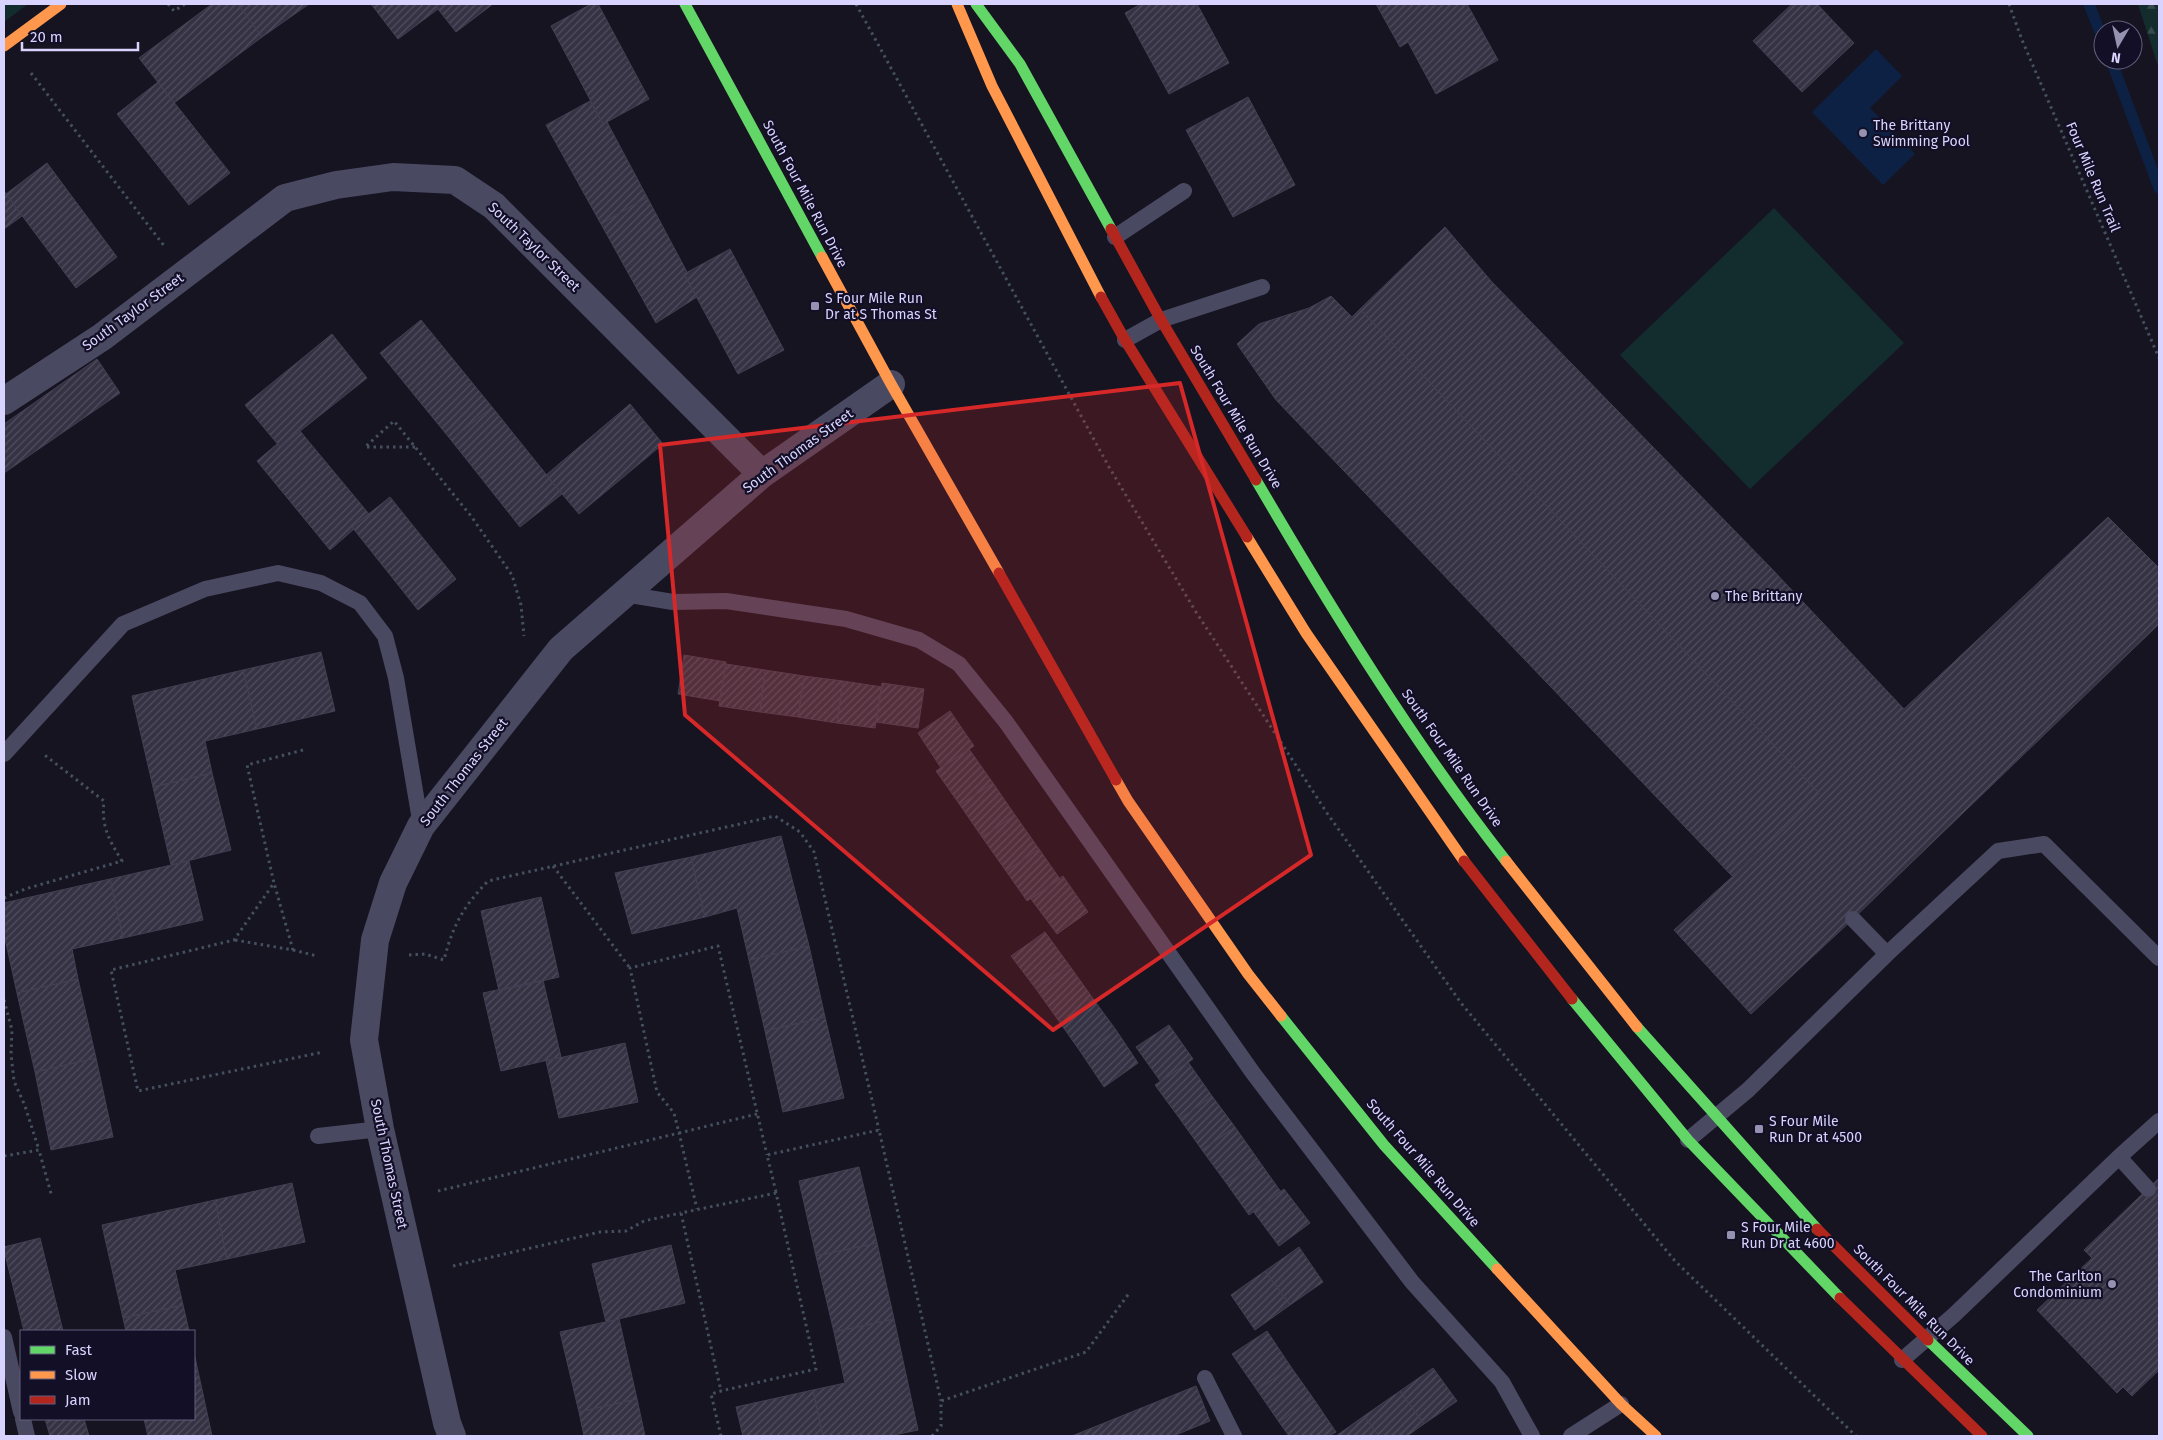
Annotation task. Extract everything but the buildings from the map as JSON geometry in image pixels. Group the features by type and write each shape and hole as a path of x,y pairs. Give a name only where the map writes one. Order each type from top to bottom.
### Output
{"main road":[{"path":"4,46 61,4"},
{"name":"South Four Mile Run Drive","path":"685,4 891,384 1128,801 1248,974 1384,1145 1621,1404 1656,1436"},
{"path":"958,4 992,86 1089,275 1126,340 1306,633 1449,841 1605,1041 1688,1140 1812,1270 1902,1360 1982,1436"},
{"name":"South Four Mile Run Drive","path":"976,4 1020,64 1161,320 1336,616 1473,819 1628,1017 1811,1223 1926,1338 2028,1436"}],"street":[{"name":"South Taylor Street","path":"4,401 102,337 285,198 336,185 393,177 455,180 494,206 762,474"},
{"name":"South Thomas Street","path":"452,1436 447,1423 380,1129 364,1040 375,940 393,883 421,826 561,649 762,474 891,384"}],"lane":[{"path":"1115,237 1184,191"},
{"path":"1126,340 1161,320 1262,287"},
{"path":"4,754 122,624 205,588 278,573 321,583 360,602 384,636 396,678 421,826"},
{"path":"624,594 672,602 726,601 846,619 919,640 959,664 1006,722 1253,1073 1412,1282 1502,1382 1532,1436"},
{"path":"1688,1140 1748,1090 1887,954 1998,851 2044,844 2159,958"},
{"path":"1853,919 1887,954"},
{"path":"1902,1360 1954,1314 2159,1121"},
{"path":"318,1136 380,1129"},
{"path":"2119,1157 2148,1189"},
{"path":"4,1337 20,1408"},
{"path":"1205,1378 1234,1436"},
{"path":"1571,1436 1621,1404"},
{"path":"23,1420 27,1436"}],"path":[{"path":"168,4 174,11 185,4"},
{"path":"856,4 1109,467 1196,612 1333,821 1461,1003 1675,1261 1856,1436"},
{"name":"Four Mile Run Trail","path":"2009,4 2022,40 2159,358"},
{"path":"31,73 185,273"},
{"path":"416,447 365,447 394,421 416,447 471,516 512,575 520,605 524,636"},
{"path":"4,898 25,889 122,861 110,842 102,817 104,801 21,736"},
{"path":"293,950 274,883 247,765 303,750"},
{"path":"409,955 425,954 444,960 452,932 469,900 488,881 775,816 800,832 814,852 941,1401 941,1426 932,1436"},
{"path":"553,866 630,968 657,1092 674,1113 697,1209"},
{"path":"234,940 274,883"},
{"path":"318,956 234,940 111,970 138,1091 323,1052"},
{"path":"630,968 718,946 816,1369 711,1394 721,1436"},
{"path":"4,1000 12,1030 11,1054 14,1081 25,1106 52,1197"},
{"path":"438,1190 757,1114"},
{"path":"767,1154 879,1130"},
{"path":"4,1156 39,1150"},
{"path":"453,1266 600,1232 626,1232 644,1220 776,1193"},
{"path":"681,1213 721,1391"},
{"path":"941,1401 1086,1352 1130,1292"}],"highlighted area":[{"path":"1180,383 1311,855 1053,1030 685,715 660,445"}],"green space":[{"path":"4,4 28,4 4,22"},
{"path":"2138,4 2159,4 2159,69"},
{"path":"1774,208 1904,343 1750,489 1620,355"}],"water":[{"name":"The Brittany Swimming Pool","path":"1876,49 1902,76 1870,108 1915,154 1883,185 1812,112"}],"waterway":[{"path":"2089,4 2095,20"},
{"path":"2115,70 2159,188"}],"traffic: fast":[{"path":"685,4 822,257"},
{"path":"976,4 1020,64 1111,229"},
{"path":"1256,480 1314,578 1375,675 1438,770 1506,861"},
{"path":"1572,999 1688,1140 1840,1298"},
{"path":"1281,1016 1384,1145 1497,1269"},
{"path":"1637,1027 1817,1229"},
{"path":"1928,1340 2028,1436"}],"traffic: slow":[{"path":"4,46 61,4"},
{"path":"957,4 992,86 1101,297"},
{"path":"822,257 891,384 999,573"},
{"path":"1247,537 1306,633 1464,861"},
{"path":"1116,780 1128,801 1248,974 1281,1016"},
{"path":"1506,861 1637,1027"},
{"path":"1497,1269 1621,1404 1656,1436"}],"traffic: jam":[{"path":"1111,229 1161,320 1256,480"},
{"path":"1101,297 1125,340 1247,537"},
{"path":"999,573 1116,780"},
{"path":"1464,861 1572,999"},
{"path":"1817,1229 1928,1340"},
{"path":"1840,1298 1982,1436"}],"place":[{"name":"The Brittany Swimming Pool","path":"1863,133"},
{"name":"S Four Mile Run Dr at S Thomas St","path":"815,306"},
{"name":"The Brittany","path":"1715,596"},
{"name":"S Four Mile Run Dr at 4500","path":"1759,1129"},
{"name":"S Four Mile Run Dr at 4600","path":"1731,1235"},
{"name":"The Carlton Condominium","path":"2112,1284"}]}
